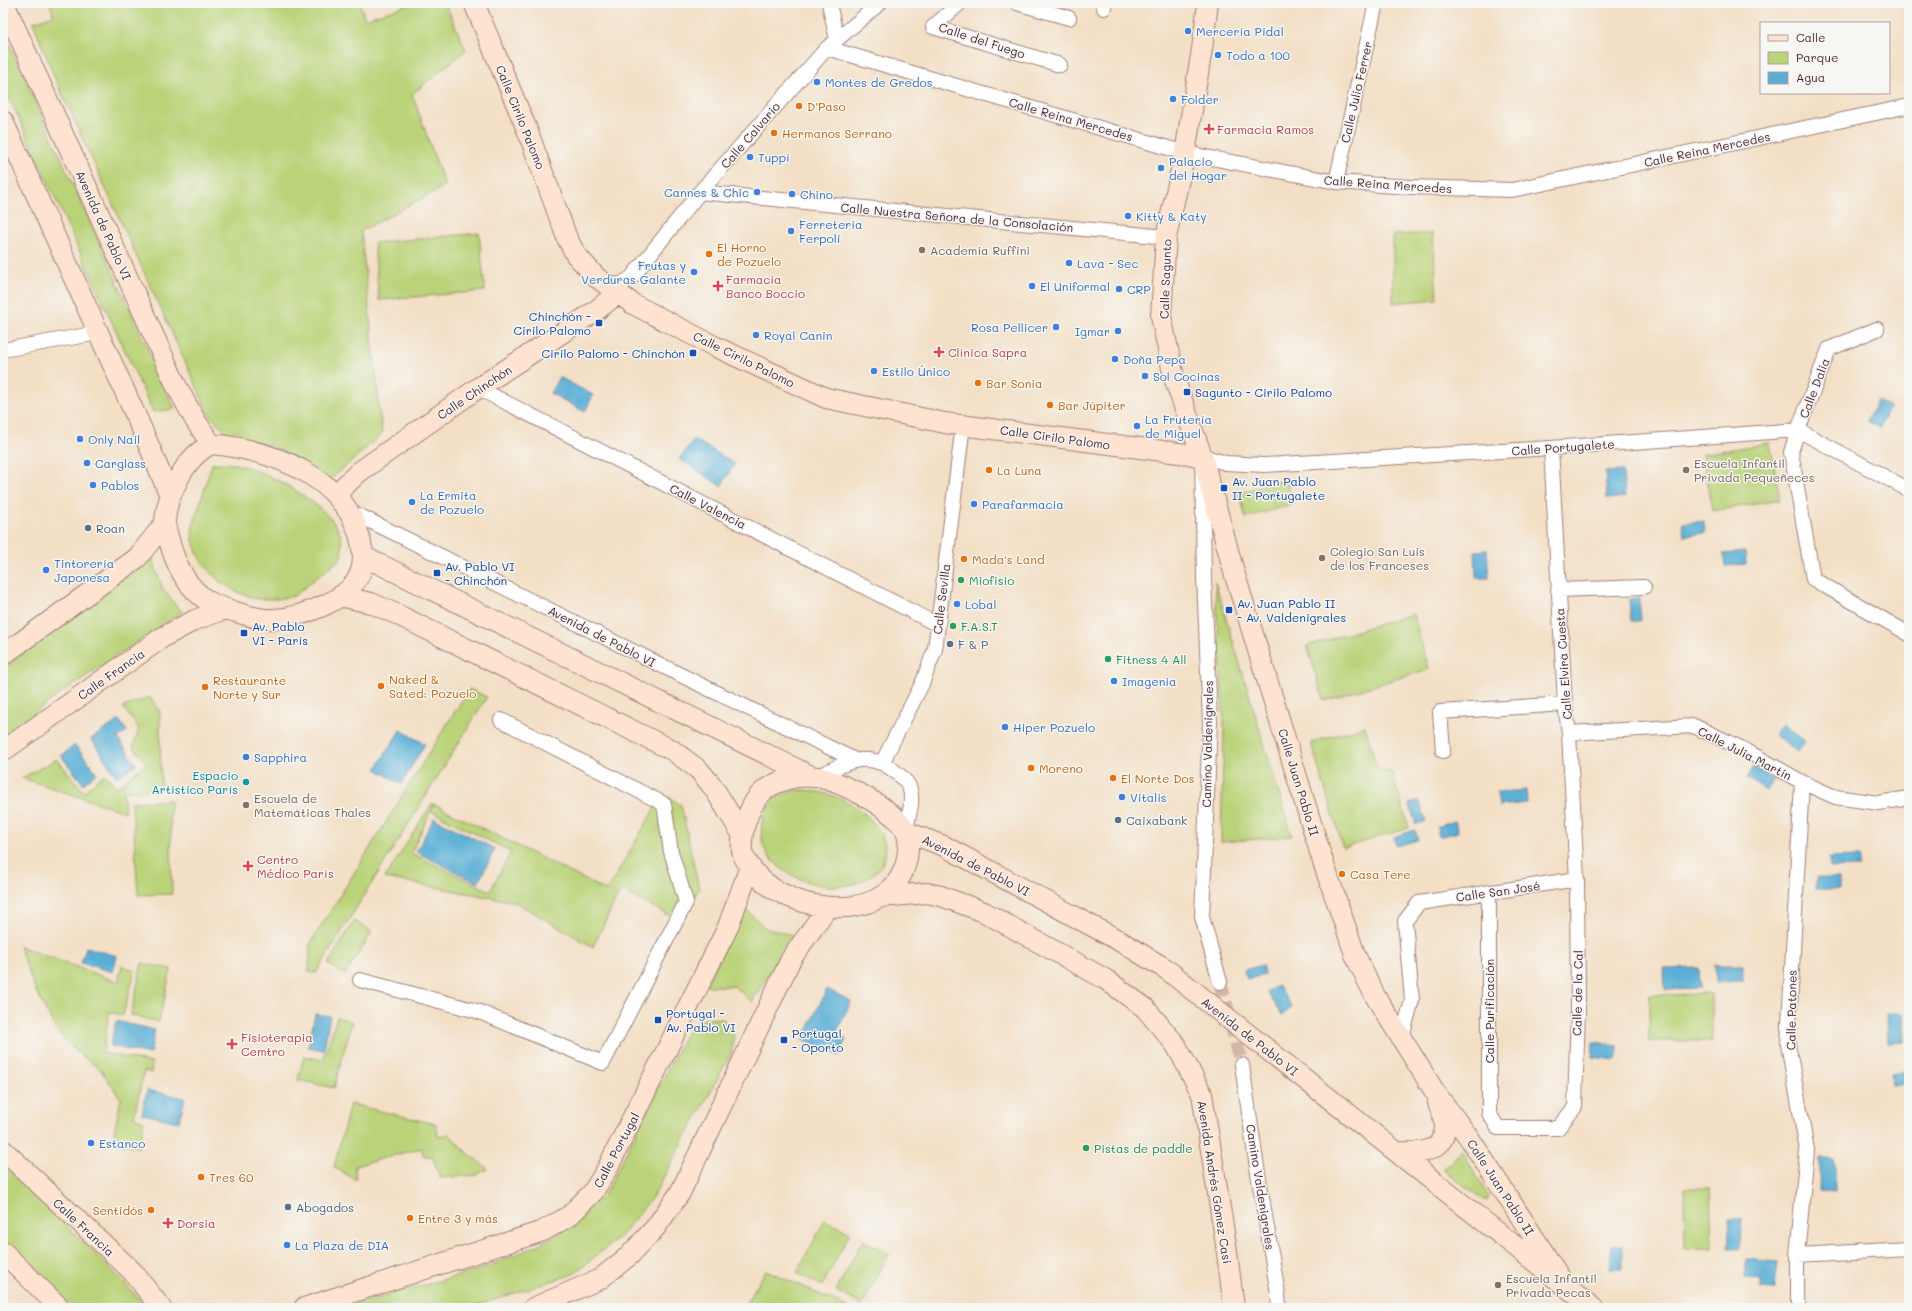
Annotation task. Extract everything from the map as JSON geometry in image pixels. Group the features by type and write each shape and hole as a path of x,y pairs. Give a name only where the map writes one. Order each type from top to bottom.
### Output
{"street":[{"name":"Avenida de Pablo VI","path":"4,3 176,385 195,420 212,444"},
{"name":"Calle Cirilo Palomo","path":"474,3 528,132 567,238 576,255 619,295 714,346 826,398 945,423 1202,456"},
{"path":"829,3 832,44"},
{"name":"Calle Calvario","path":"631,278 700,192 832,44 880,3"},
{"name":"Calle del Fuego","path":"960,3 933,26 1060,66"},
{"path":"1017,3 1069,18"},
{"name":"Calle Sagunto","path":"1202,456 1174,378 1161,316 1166,237 1185,153 1208,3"},
{"name":"Calle Julio Ferrer","path":"1336,182 1376,3"},
{"name":"Calle Reina Mercedes","path":"832,44 1185,153 1336,182 1412,187 1512,190 1909,106"},
{"path":"3,121 170,496"},
{"name":"Calle Nuestra Señora de la Consolación","path":"700,192 1166,237"},
{"path":"631,278 629,292 619,295 621,284 631,278"},
{"name":"Calle Chinchón","path":"336,494 359,472 478,388 619,295"},
{"name":"Calle Dalia","path":"1877,329 1830,349 1798,430 1791,452 1813,579 1909,634"},
{"path":"3,350 98,333"},
{"name":"Calle Valencia","path":"478,388 938,625"},
{"name":"Calle Sevilla","path":"882,763 922,684 935,649 963,425"},
{"path":"1798,430 1909,490"},
{"name":"Calle Portugalete","path":"1202,456 1226,463 1264,465 1552,448 1798,430"},
{"path":"212,444 236,446 267,454 311,476 336,494 350,513 360,539 363,556 360,574 350,589 340,596 296,617 274,619 248,616 225,609 208,601 194,590 184,578 176,564 165,523 170,496 180,474 195,454 212,444"},
{"name":"Calle Elvira Cuesta","path":"1552,448 1564,704 1569,733 1578,879"},
{"name":"Camino Valdenigrales","path":"1202,456 1204,577 1210,722 1202,917 1220,982"},
{"name":"Calle Juan Pablo II","path":"1202,456 1234,572 1326,872 1356,957 1375,996 1435,1092 1470,1139 1564,1284"},
{"name":"Avenida de Pablo VI","path":"350,513 362,517 442,555 714,692 855,760"},
{"path":"3,655 137,558 165,523"},
{"path":"363,556 815,777 840,785 881,807 891,814 906,831"},
{"path":"1558,590 1644,587"},
{"path":"340,596 371,603 394,613 672,750 699,770 713,787 742,834"},
{"name":"Calle Francia","path":"3,751 163,637 195,620 225,609"},
{"path":"1443,751 1440,712 1564,704"},
{"path":"360,980 477,1011 603,1063 686,902 671,852 664,804 501,720"},
{"name":"Calle Julia Martín","path":"1569,733 1694,726 1745,750 1802,782 1835,797 1879,803 1909,798"},
{"path":"855,760 882,763 898,774 909,786 911,791 906,831 908,846 905,865 892,888 880,897 843,908 827,908 811,905 786,897 761,880 750,867 742,851 742,834 752,804 763,790 783,780 797,777 815,777 855,760"},
{"name":"Calle Patones","path":"1796,1308 1798,1255 1808,1150 1788,1044 1802,782"},
{"name":"Avenida de Pablo VI","path":"906,831 944,846 1118,940 1166,969 1593,1308"},
{"name":"Calle Portugal","path":"304,1308 543,1231 569,1216 593,1192 637,1112 727,929 750,867"},
{"name":"Calle San José","path":"1402,1037 1412,1000 1405,921 1419,903 1578,879"},
{"name":"Calle de la Cal","path":"1498,1128 1558,1128 1575,1107 1578,1009 1578,879"},
{"name":"Calle Purificación","path":"1489,892 1489,1113 1498,1128"},
{"name":"Avenida Andrés Gómez Casi","path":"880,897 927,893 941,896 984,912 1105,979 1149,1014 1176,1045 1202,1094 1226,1245 1234,1308"},
{"path":"533,1308 600,1279 630,1254 655,1228 680,1193 791,959 827,908"},
{"name":"Camino Valdenigrales","path":"1242,1065 1279,1308"},
{"name":"Calle Juan Pablo II","path":"1398,1152 1418,1153 1428,1151 1437,1146 1445,1127 1435,1092"},
{"name":"Calle Francia","path":"3,1150 133,1272 161,1308"},
{"path":"1798,1255 1909,1249"},
{"path":"3,1252 60,1308"}],"green space":[{"path":"49,3 360,3 365,19 413,3 445,3 466,50 412,94 445,186 361,231 382,434 329,481 298,460 272,446 230,436 210,416 53,74 33,22 54,15"},
{"path":"3,30 175,409 153,412 3,84"},
{"path":"479,233 485,291 379,300 374,243"},
{"path":"1433,233 1437,299 1393,303 1393,235"},
{"path":"1770,443 1780,500 1712,511 1703,454"},
{"path":"212,464 234,464 265,474 308,499 331,519 340,532 342,547 341,558 294,596 277,599 258,599 237,592 220,582 200,560 193,541 192,529"},
{"path":"1286,479 1293,504 1246,518 1239,493"},
{"path":"152,557 163,590 182,612 61,693 3,736 3,668"},
{"path":"1215,582 1292,836 1221,842 1224,726"},
{"path":"1413,614 1429,669 1324,701 1307,646"},
{"path":"469,689 487,697 316,973 309,972 310,944"},
{"path":"150,697 160,712 161,789 123,792 125,812 22,778 57,759 84,792 104,774 117,787 147,763 133,747 139,729 123,707"},
{"path":"1365,726 1377,768 1392,773 1409,828 1343,848 1311,743"},
{"path":"796,790 821,792 833,796 856,807 866,815 881,834 885,846 885,858 879,869 858,883 843,886 832,886 821,885 799,879 789,874 772,860 763,845 761,828 763,820 771,804 777,798 783,794"},
{"path":"663,794 681,805 699,889 680,921 622,891 617,897 593,947 515,902 385,878 432,803 434,804 607,891","holes":["434,804 431,811 511,852 490,891 411,853"]},
{"path":"170,800 172,894 138,895 132,802"},
{"path":"744,907 765,928 792,935 752,1002 734,986 706,986"},
{"path":"354,921 372,932 345,975 328,964"},
{"path":"19,946 118,982 122,965 135,971 123,1015 109,1012 103,1053 152,1063 151,1073 144,1071 134,1117 144,1121 139,1147 112,1142 121,1099 100,1069 80,1054 56,1030 35,989"},
{"path":"142,963 171,969 159,1022 131,1015"},
{"path":"1712,994 1712,1041 1649,1041 1649,995"},
{"path":"337,1017 352,1022 334,1088 298,1080 304,1056 323,1060"},
{"path":"705,1018 723,1019 734,1035 731,1054 654,1195 621,1236 573,1274 470,1308 341,1308 482,1269 540,1244 576,1222 606,1192 686,1033"},
{"path":"350,1104 436,1124 438,1137 449,1134 463,1149 488,1169 476,1175 440,1178 432,1156 424,1156 421,1148 355,1166 356,1180 334,1167"},
{"path":"1461,1149 1489,1197 1486,1202 1442,1169 1451,1164"},
{"path":"3,1165 112,1270 142,1302 136,1308 73,1308 3,1238"},
{"path":"1684,1188 1710,1188 1712,1248 1685,1249"},
{"path":"825,1220 850,1233 822,1286 797,1273"},
{"path":"863,1240 889,1254 862,1305 836,1291"},
{"path":"766,1270 849,1308 743,1308"}],"water":[{"path":"559,377 593,395 585,412 550,393"},
{"path":"1877,401 1890,407 1880,428 1867,421"},
{"path":"694,439 735,464 721,486 679,459"},
{"path":"1623,471 1625,497 1607,499 1605,472"},
{"path":"1704,521 1705,533 1684,536 1682,523"},
{"path":"1487,550 1489,578 1476,578 1475,551"},
{"path":"1745,552 1746,564 1725,566 1723,554"},
{"path":"1639,598 1641,621 1631,621 1629,599"},
{"path":"119,720 127,731 118,738 136,764 117,777 91,739"},
{"path":"1782,724 1805,741 1797,752 1774,735"},
{"path":"400,730 425,744 401,784 376,769"},
{"path":"75,745 97,773 83,784 61,756"},
{"path":"1754,767 1774,780 1766,791 1747,778"},
{"path":"1526,790 1527,803 1499,806 1497,792"},
{"path":"1419,801 1426,821 1416,824 1409,804"},
{"path":"434,818 495,849 478,883 416,852"},
{"path":"1455,821 1458,832 1439,837 1437,827"},
{"path":"1415,830 1418,840 1396,846 1394,837"},
{"path":"1859,857 1859,867 1830,868 1829,858"},
{"path":"1816,878 1839,878 1839,889 1816,889"},
{"path":"86,947 117,956 113,972 81,963"},
{"path":"1262,965 1265,975 1247,979 1244,970"},
{"path":"1715,965 1743,965 1743,982 1716,982"},
{"path":"1699,968 1700,988 1665,989 1664,969"},
{"path":"1278,985 1292,1008 1282,1015 1267,992"},
{"path":"827,989 851,1001 836,1034 846,1039 839,1056 803,1039"},
{"path":"1887,1013 1903,1013 1904,1042 1888,1043"},
{"path":"315,1014 330,1016 324,1050 308,1047"},
{"path":"116,1021 155,1030 150,1054 110,1046"},
{"path":"1593,1042 1618,1045 1617,1060 1592,1057"},
{"path":"1909,1071 1909,1083 1892,1085 1891,1073"},
{"path":"147,1090 185,1098 179,1122 142,1114"},
{"path":"1820,1159 1835,1159 1835,1192 1819,1191"},
{"path":"1730,1218 1743,1218 1740,1249 1728,1248"},
{"path":"1611,1246 1622,1246 1622,1268 1610,1268"},
{"path":"1747,1259 1778,1262 1775,1289 1761,1288 1761,1280 1745,1278"}],"tunnel":[{"path":"1220,982 1242,1065"}],"place":[{"name":"Mercería Pidal","path":"1188,31"},
{"name":"Todo a 100","path":"1218,55"},
{"name":"Montes de Gredos","path":"817,82"},
{"name":"Folder","path":"1173,99"},
{"name":"D'Paso","path":"799,106"},
{"name":"Farmacia Ramos","path":"1209,129"},
{"name":"Hermanos Serrano","path":"774,133"},
{"name":"Tuppí","path":"750,157"},
{"name":"Palacio del Hogar","path":"1161,168"},
{"name":"Cannes & Chic","path":"757,192"},
{"name":"Chino","path":"792,194"},
{"name":"Kitty & Katy","path":"1128,216"},
{"name":"Ferretería Ferpoli","path":"791,231"},
{"name":"Academia Ruffini","path":"922,250"},
{"name":"El Horno de Pozuelo","path":"709,254"},
{"name":"Lava - Sec","path":"1069,263"},
{"name":"Frutas y Verduras Galante","path":"694,272"},
{"name":"Farmacia Banco Boccio","path":"718,286"},
{"name":"El Uniformal","path":"1032,286"},
{"name":"CRP","path":"1119,289"},
{"name":"Chinchón - Cirilo Palomo","path":"599,323"},
{"name":"Rosa Pellicer","path":"1056,327"},
{"name":"Igmar","path":"1118,331"},
{"name":"Royal Canin","path":"756,335"},
{"name":"Clínica Sapra","path":"939,352"},
{"name":"Cirilo Palomo - Chinchón","path":"693,353"},
{"name":"Doña Pepa","path":"1115,359"},
{"name":"Estilo Único","path":"874,371"},
{"name":"Sol Cocinas","path":"1145,376"},
{"name":"Bar Sonia","path":"978,383"},
{"name":"Sagunto - Cirilo Palomo","path":"1187,392"},
{"name":"Bar Júpiter","path":"1050,405"},
{"name":"La Frutería de Miguel","path":"1137,426"},
{"name":"Only Nail","path":"80,439"},
{"name":"Carglass","path":"87,463"},
{"name":"La Luna","path":"989,470"},
{"name":"Escuela Infantil Privada Pequeñeces","path":"1686,470"},
{"name":"Pablos","path":"93,485"},
{"name":"Av. Juan Pablo II - Portugalete","path":"1224,488"},
{"name":"La Ermita de Pozuelo","path":"412,502"},
{"name":"Parafarmacia","path":"974,504"},
{"name":"Roan","path":"88,528"},
{"name":"Colegio San Luis de los Franceses","path":"1322,558"},
{"name":"Mada's Land","path":"964,559"},
{"name":"Tintorería Japonesa","path":"46,570"},
{"name":"Av. Pablo VI - Chinchón","path":"437,573"},
{"name":"Miofisio","path":"961,580"},
{"name":"Lobal","path":"957,604"},
{"name":"Av. Juan Pablo II - Av. Valdenigrales","path":"1229,610"},
{"name":"F.A.S.T","path":"953,626"},
{"name":"Av. Pablo VI - París","path":"244,633"},
{"name":"F & P","path":"950,644"},
{"name":"Fitness 4 All","path":"1108,659"},
{"name":"Imagenia","path":"1114,681"},
{"name":"Naked & Sated: Pozuelo","path":"381,686"},
{"name":"Restaurante Norte y Sur","path":"205,687"},
{"name":"Hiper Pozuelo","path":"1005,727"},
{"name":"Sapphira","path":"246,757"},
{"name":"Moreno","path":"1031,768"},
{"name":"El Norte Dos","path":"1113,778"},
{"name":"Espacio Artístico París","path":"246,782"},
{"name":"Vitalis","path":"1122,797"},
{"name":"Escuela de Matemáticas Thales","path":"246,805"},
{"name":"Caixabank","path":"1118,820"},
{"name":"Centro Médico París","path":"248,866"},
{"name":"Casa Tere","path":"1342,874"},
{"name":"Portugal - Av. Pablo VI","path":"658,1020"},
{"name":"Portugal - Oporto","path":"784,1040"},
{"name":"Fisioterapia Cemtro","path":"232,1044"},
{"name":"Estanco","path":"91,1143"},
{"name":"Pistas de paddle","path":"1086,1148"},
{"name":"Tres 60","path":"201,1177"},
{"name":"Abogados","path":"288,1207"},
{"name":"Sentidós","path":"151,1210"},
{"name":"Entre 3 y más","path":"410,1218"},
{"name":"Dorsia","path":"168,1223"},
{"name":"La Plaza de DIA","path":"287,1245"},
{"name":"Escuela Infantil Privada Pecas","path":"1498,1285"}]}
